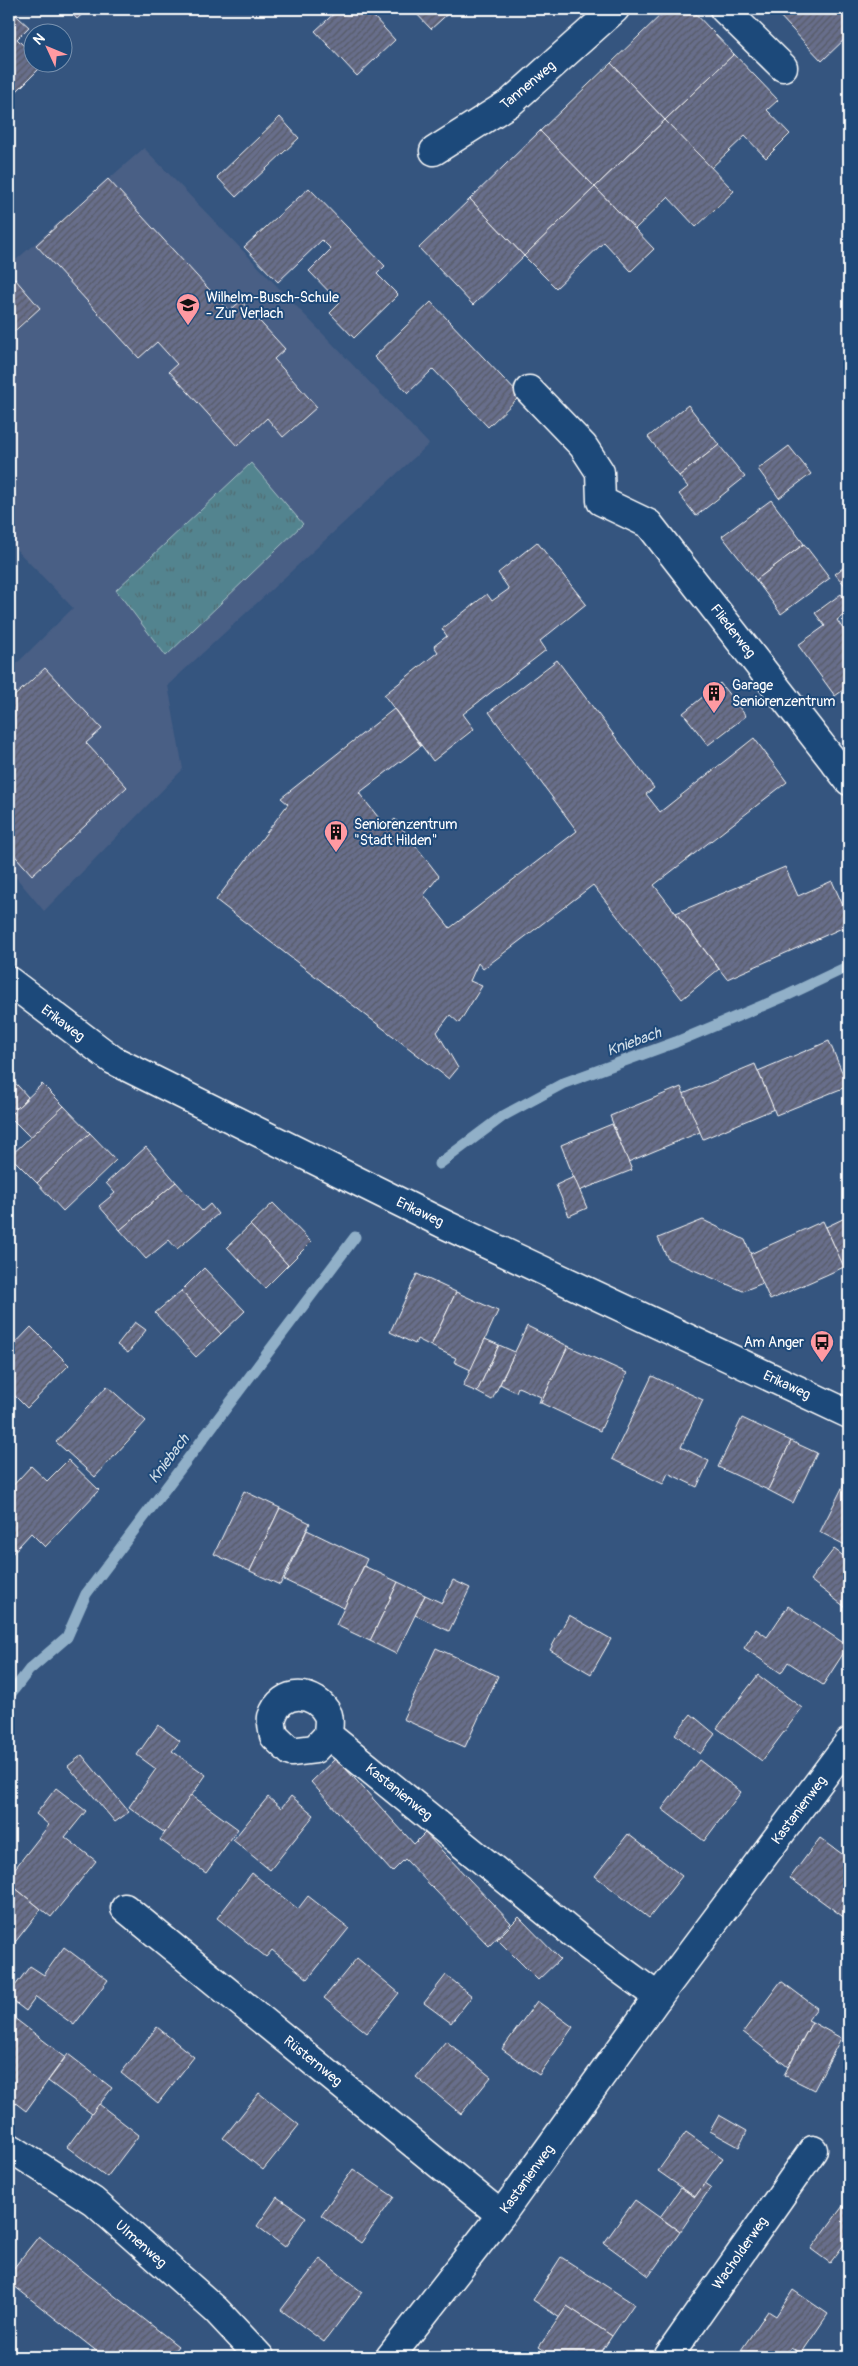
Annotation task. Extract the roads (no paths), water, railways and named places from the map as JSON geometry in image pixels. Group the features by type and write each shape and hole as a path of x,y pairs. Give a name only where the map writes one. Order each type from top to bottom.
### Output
{"street":[{"name":"Tannenweg","path":"434,151 511,102 615,9"},
{"path":"724,9 783,68"},
{"name":"Fliederweg","path":"529,390 583,446 600,472 601,501 649,524 849,781"},
{"name":"Erikaweg","path":"9,982 113,1060 446,1225 849,1414"},
{"name":"Kastanienweg","path":"328,1735 587,1945 658,1997"},
{"name":"Kastanienweg","path":"390,2357 501,2215 658,1997 849,1742"},
{"name":"Rüsternweg","path":"125,1908 501,2215"},
{"name":"Ulmenweg","path":"9,2146 93,2201 216,2310 260,2357"},
{"name":"Wacholderweg","path":"668,2357 813,2150"}],"waterway":[{"name":"Kniebach","path":"439,1164 503,1116 564,1083 676,1042 788,995 849,966"},
{"name":"Kniebach","path":"9,1696 29,1670 67,1637 86,1594 355,1237"}],"place":[{"name":"Wilhelm-Busch-Schule - Zur Verlach","path":"188,326"},
{"name":"Garage Seniorenzentrum","path":"714,714"},
{"name":"Seniorenzentrum \"Stadt Hilden\"","path":"336,853"},
{"name":"Am Anger","path":"822,1363"}]}
